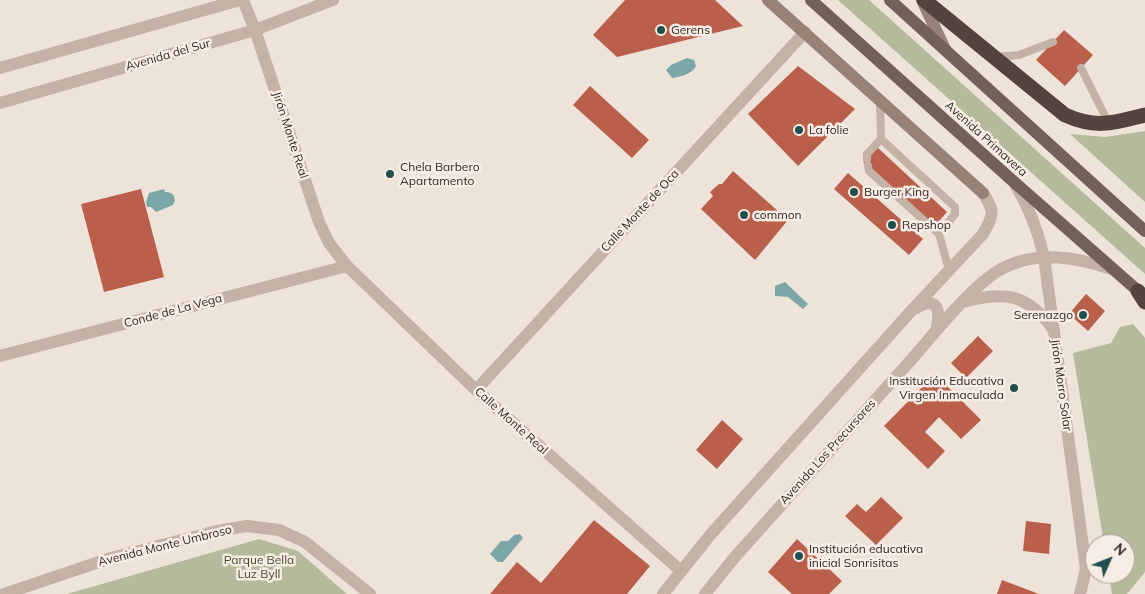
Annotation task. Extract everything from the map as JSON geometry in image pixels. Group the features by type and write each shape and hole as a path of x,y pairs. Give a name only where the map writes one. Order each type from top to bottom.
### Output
{"highway":[{"path":"923,0 1066,115 1086,124 1109,124 1145,115"}],"main road":[{"path":"768,0 982,193"},
{"name":"Avenida Primavera","path":"811,0 1143,297"},
{"path":"890,0 1145,231"},
{"path":"923,0 945,49"}],"street":[{"name":"Jirón Monte Real","path":"242,0 255,30 318,222 329,243 347,266"},
{"path":"0,68 242,0"},
{"name":"Avenida del Sur","path":"0,103 255,30 334,0"},
{"name":"Calle Monte de Oca","path":"476,390 804,32"},
{"name":"Jirón Morro Solar","path":"1014,182 1029,208 1038,231 1044,257 1086,569 1080,594"},
{"path":"663,594 718,527 912,310 983,234 991,219 991,207 982,193"},
{"name":"Avenida Los Precursores","path":"705,594 734,558 936,331 986,279 1004,267 1020,261 1044,257 1068,258 1113,269"},
{"name":"Conde de La Vega","path":"0,356 347,266"},
{"name":"Calle Monte Real","path":"347,266 476,390 681,571"},
{"path":"963,302 986,296 1006,296 1025,302 1043,315 1054,331"},
{"path":"912,310 925,302 935,307 939,311 940,317 936,331"},
{"name":"Avenida Monte Umbroso","path":"4,594 111,558 217,531 247,526 279,530 305,542 370,594"}],"lane":[{"path":"995,57 1019,54 1053,42"},
{"path":"1081,68 1109,124"},
{"path":"880,100 881,139 867,154 870,171 939,234 949,270"},
{"path":"881,139 955,208 955,214 939,234"}],"green space":[{"path":"838,0 869,0 1145,248 1145,274"},
{"path":"1145,131 1145,202 1070,134 1105,137"},
{"path":"1133,324 1145,338 1145,572 1127,594 1112,594 1110,584 1135,584 1135,534 1102,534 1073,353 1111,343 1120,327"},
{"name":"Parque Bella Luz Byll","path":"259,539 298,551 347,594 67,594"}],"water":[{"path":"687,58 694,60 696,66 694,69 686,75 672,78 666,70 671,65"},
{"path":"164,189 165,192 171,193 174,196 173,205 156,212 151,207 147,207 146,202 149,193"},
{"path":"785,282 808,304 803,309 788,297 775,296 775,286"},
{"path":"520,534 523,538 503,562 498,562 490,554 501,541 508,541 514,535"}],"building":[{"name":"Gerens","path":"625,0 715,0 743,26 617,57 593,35"},
{"path":"1064,30 1093,55 1065,86 1036,60"},
{"name":"La folie","path":"798,66 855,109 798,166 748,114"},
{"path":"590,86 649,140 632,158 573,105"},
{"path":"877,147 947,212 934,227 863,162"},
{"name":"common","path":"733,171 788,220 755,260 701,209 713,196 710,192 719,184 722,184"},
{"name":"Repshop","path":"848,173 923,239 909,255 834,189"},
{"path":"141,189 164,277 104,292 81,204"},
{"path":"1086,294 1105,311 1088,331 1069,314"},
{"path":"978,336 993,351 966,378 951,363"},
{"path":"935,374 981,420 961,439 939,417 925,432 945,451 928,469 884,426"},
{"path":"722,420 743,439 717,469 696,450"},
{"path":"881,497 903,518 876,545 845,516 857,504 866,512"},
{"path":"594,520 650,566 627,594 490,594 517,562 541,583"},
{"path":"1026,521 1051,524 1049,554 1023,551"},
{"name":"Institución educativa inicial Sonrisitas","path":"797,539 842,581 829,594 792,594 768,572"},
{"path":"1002,580 1039,594 997,594"}],"place":[{"name":"Gerens","path":"661,30"},
{"name":"La folie","path":"799,130"},
{"name":"Chela Barbero Apartamento","path":"390,174"},
{"name":"Burger King","path":"854,192"},
{"name":"common","path":"744,215"},
{"name":"Repshop","path":"892,225"},
{"name":"Serenazgo","path":"1083,315"},
{"name":"Institución Educativa Virgen Inmaculada","path":"1014,388"},
{"name":"Institución educativa inicial Sonrisitas","path":"799,556"}]}
